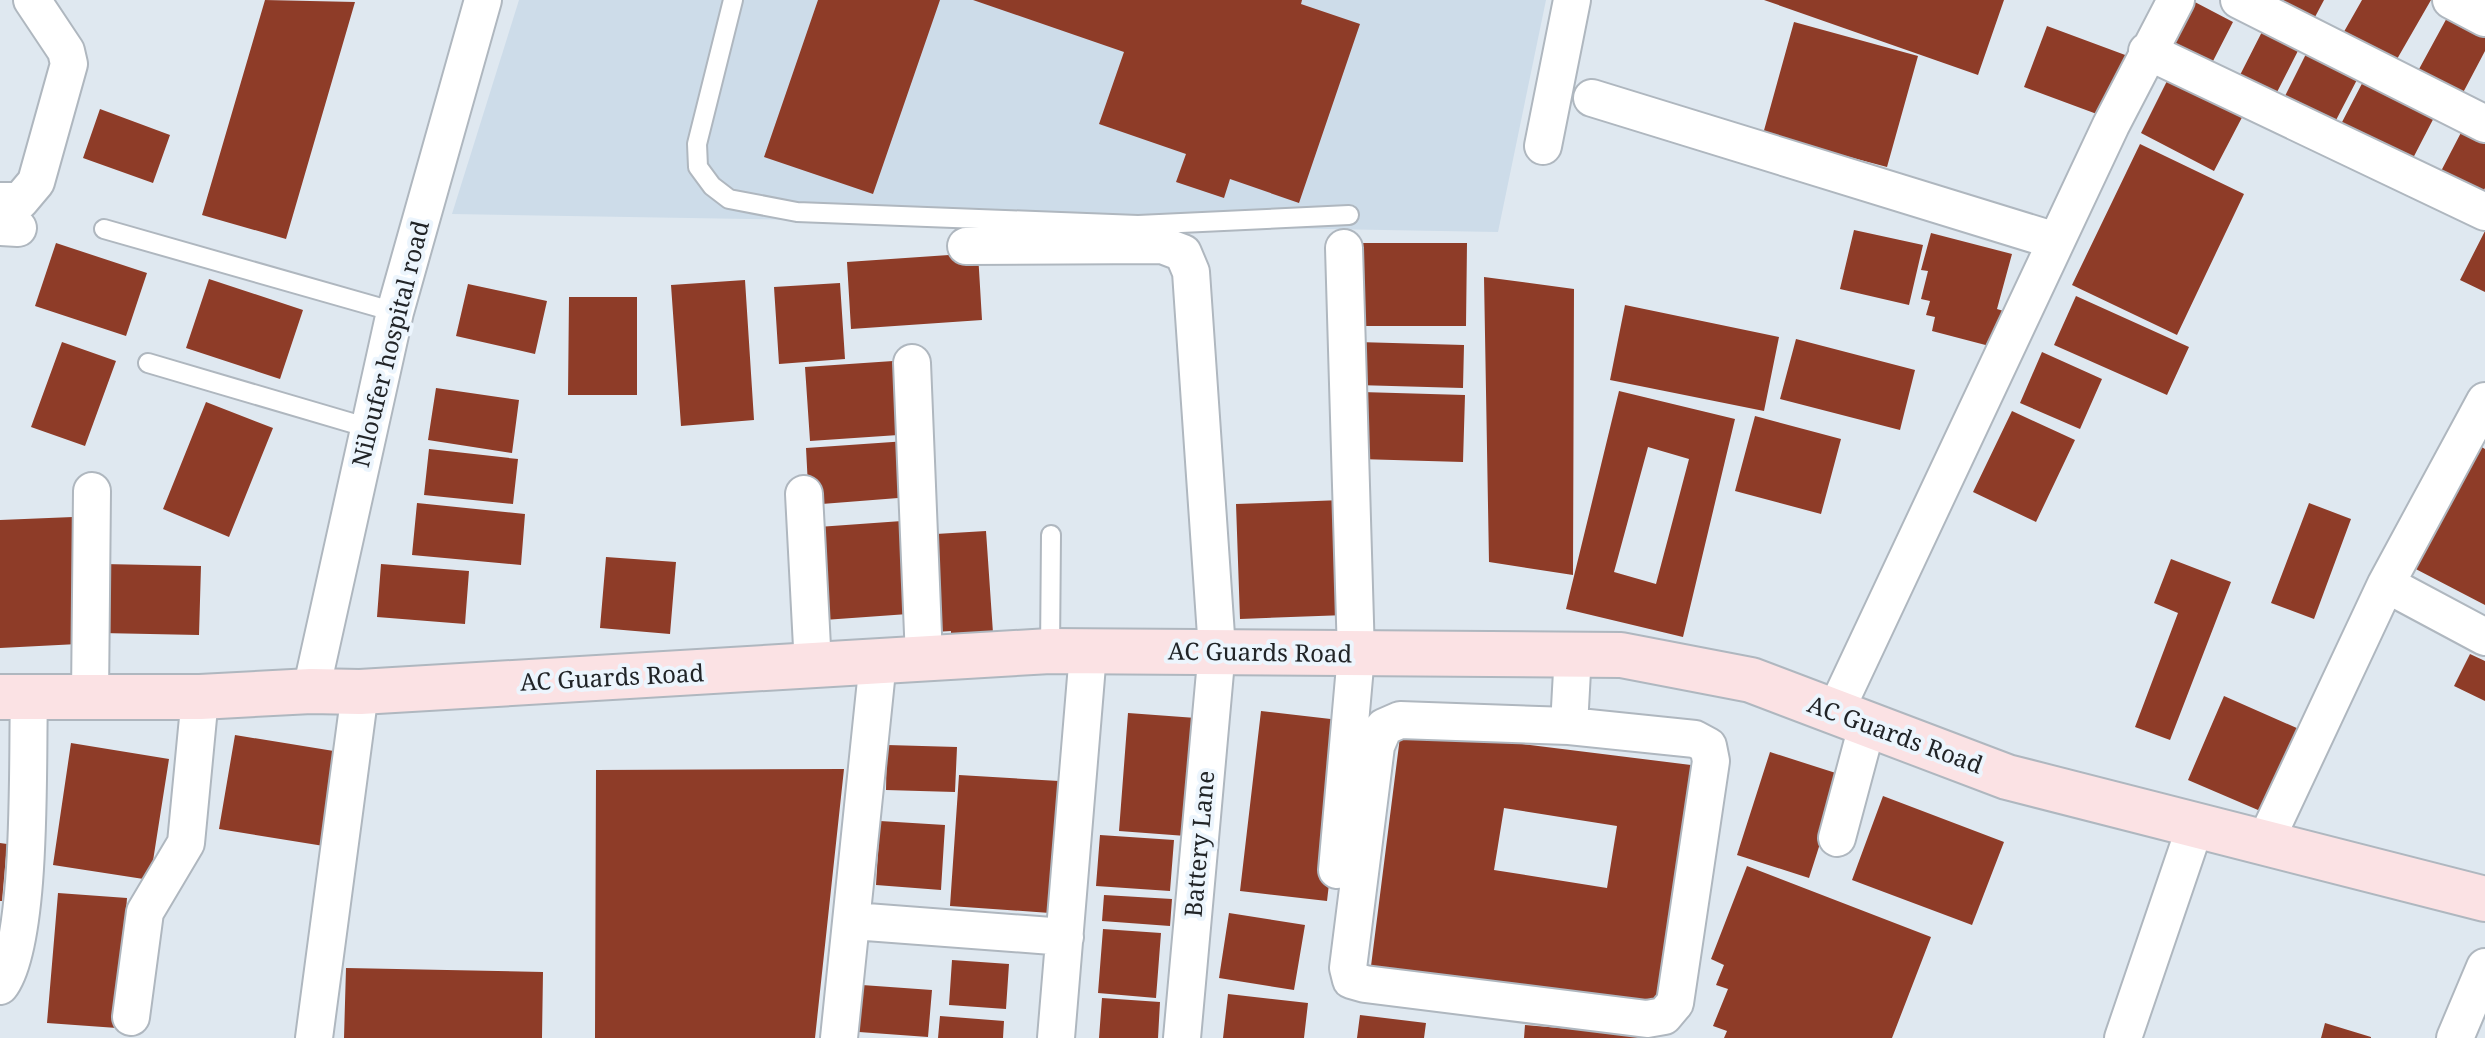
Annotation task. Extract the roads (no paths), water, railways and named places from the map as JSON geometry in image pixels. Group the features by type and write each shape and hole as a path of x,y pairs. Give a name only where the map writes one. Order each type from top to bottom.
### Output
{"street":[{"path":"6,219 36,182 69,64 66,51 32,0"},
{"name":"Niloufer hospital road","path":"311,691 395,312 483,0"},
{"path":"1543,146 1572,0"},
{"path":"1837,838 1850,720 2056,241 2147,51 2176,0"},
{"path":"2239,0 2485,124"},
{"path":"2451,0 2485,18"},
{"path":"2147,51 2485,212"},
{"path":"1592,98 2056,241"},
{"path":"1330,951 1356,655 1346,232"},
{"name":"Battery Lane","path":"966,246 1162,245 1183,253 1191,272 1217,650 1182,1038"},
{"path":"912,363 924,658"},
{"path":"2265,842 2386,584 2485,401"},
{"path":"90,698 92,491"},
{"path":"804,494 813,666"},
{"path":"2386,584 2485,637"},
{"name":"AC Guards Road","path":"15,697 200,697 311,691 360,692 1069,652 1217,650 1356,655 1621,655 1751,680 2007,777 2485,899"},
{"path":"1056,1038 1065,937 1069,652"},
{"path":"1569,726 1573,653"},
{"path":"839,1038 878,661"},
{"path":"314,1038 360,692"},
{"path":"0,986 9,975 21,922 13,774 15,697"},
{"path":"131,1017 145,912 186,843 200,697"},
{"path":"1400,720 1569,726 1695,739 1708,746 1711,761 1675,1003 1664,1016 1647,1019 1351,980 1348,968 1374,762 1384,727 1400,720"},
{"path":"2123,1038 2196,824"},
{"path":"853,921 1065,937"},
{"path":"2455,1038 2485,967"}],"lane":[{"path":"733,0 697,144 698,167 712,186 729,199 797,212 1346,232"},
{"path":"104,229 395,312"},
{"path":"148,363 369,428"},
{"path":"1051,535 1069,652"}]}
